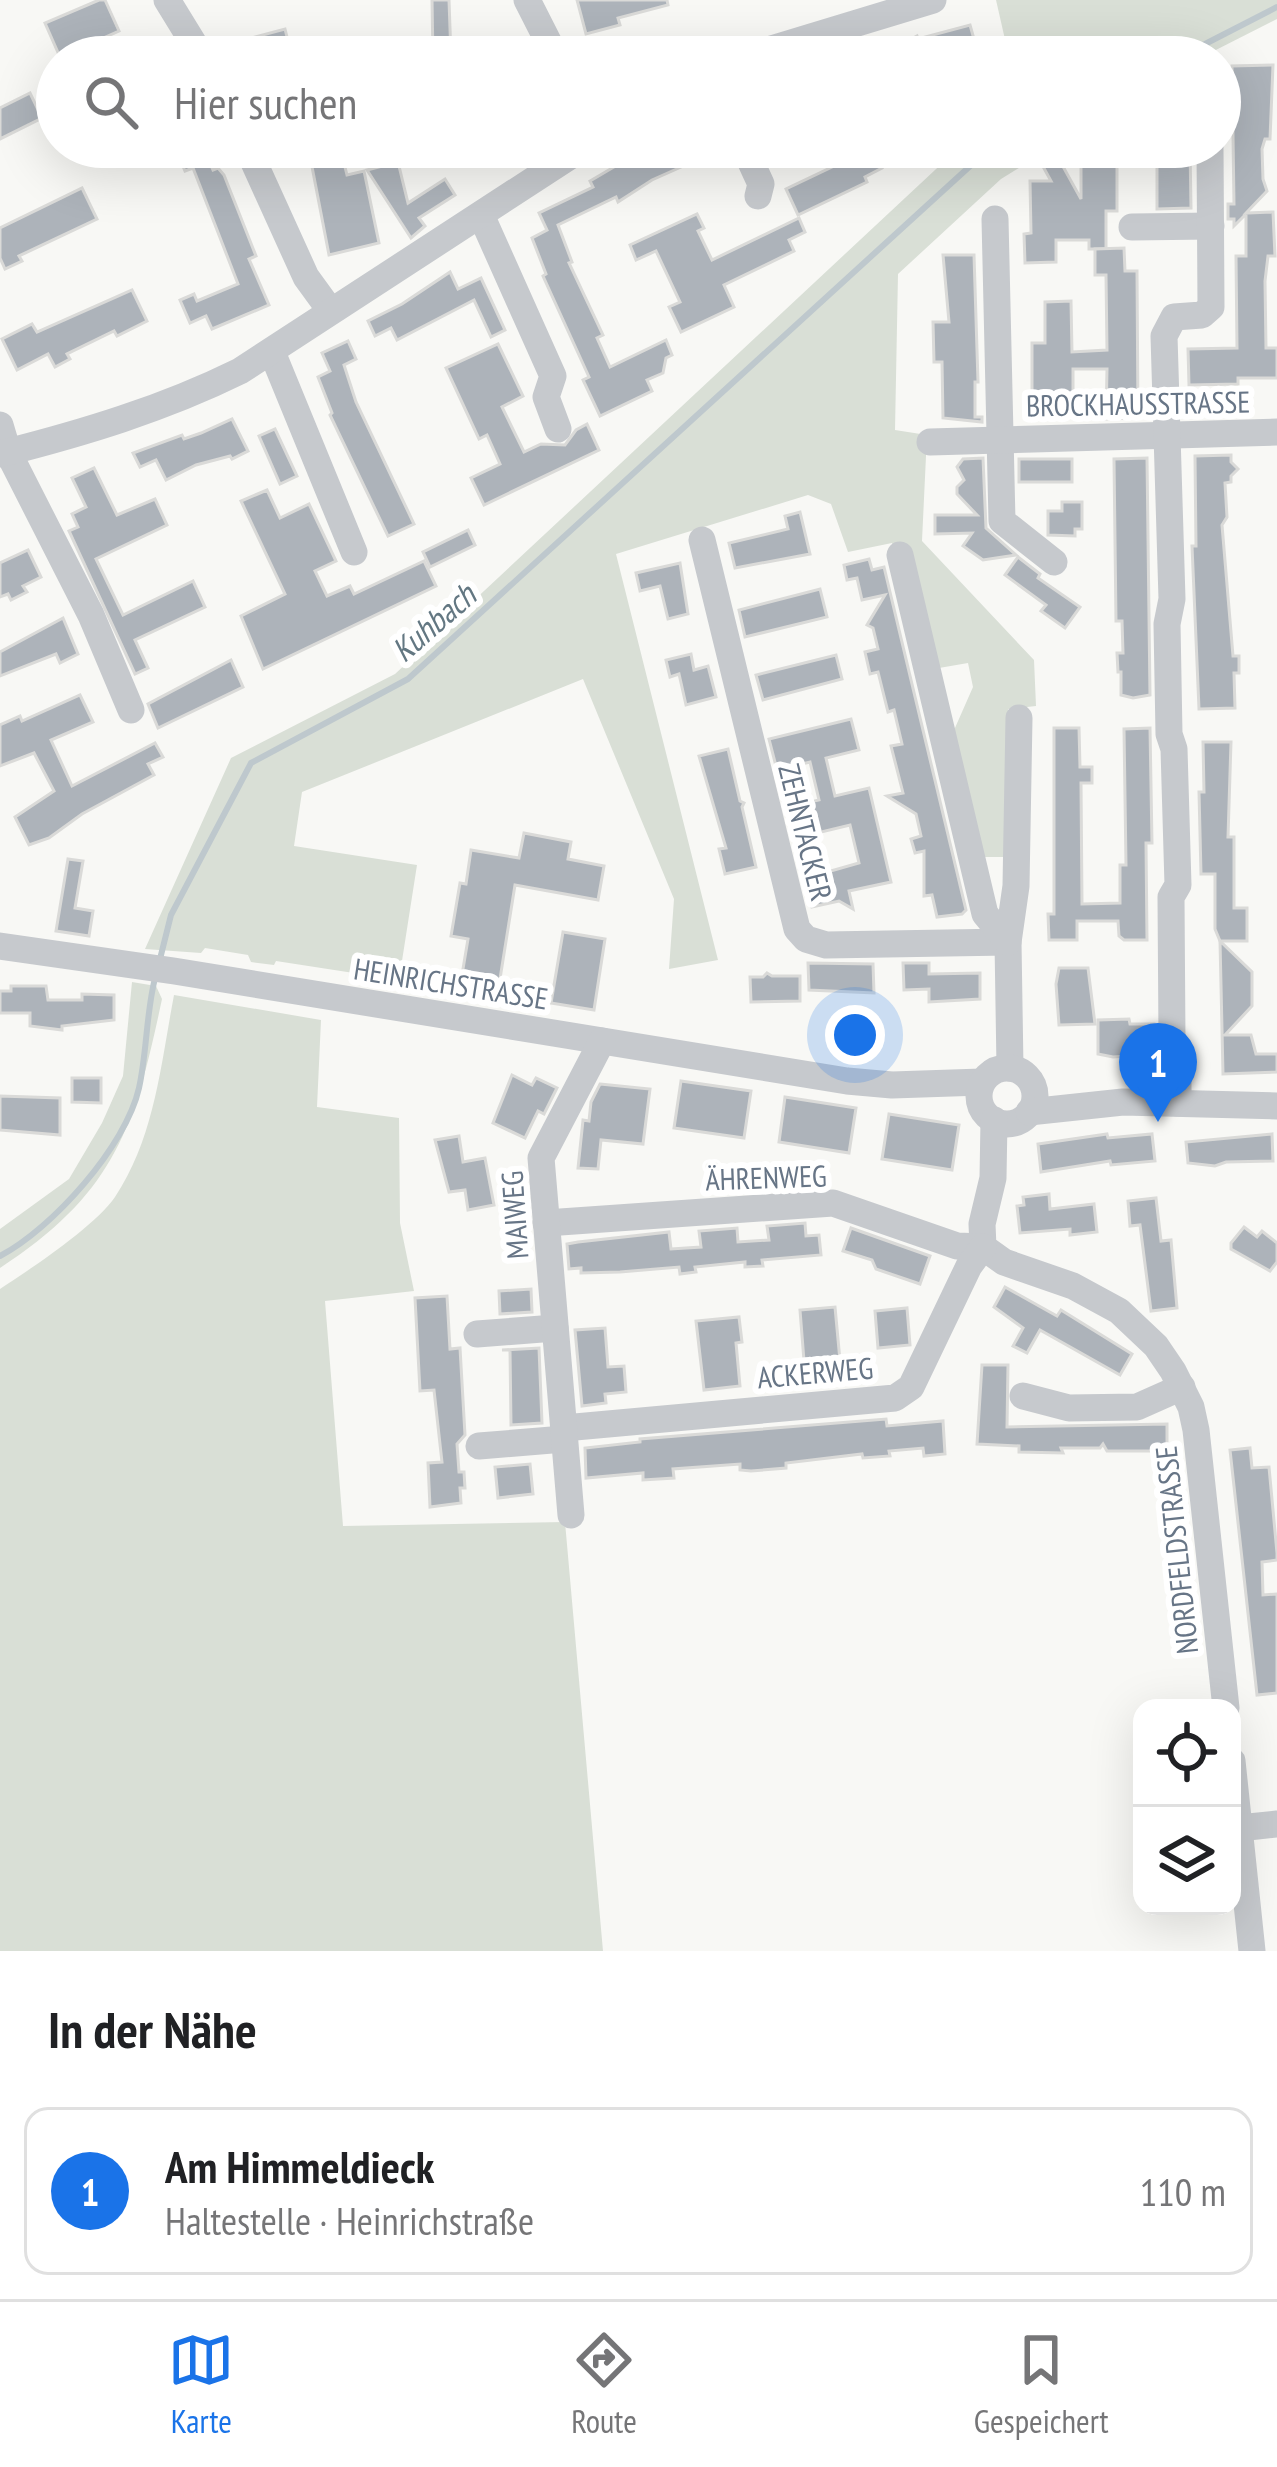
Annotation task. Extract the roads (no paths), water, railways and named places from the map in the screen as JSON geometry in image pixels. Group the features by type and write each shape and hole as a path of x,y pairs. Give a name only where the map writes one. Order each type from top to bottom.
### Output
{"street":[{"path":"167,0 189,36"},
{"path":"527,0 545,36"},
{"path":"814,36 933,0"},
{"path":"257,168 306,277 330,310"},
{"path":"131,710 92,615 3,444 106,425 189,396 272,352 552,168"},
{"path":"753,168 760,184 758,196"},
{"path":"1178,1103 1178,1062 1172,1040 1172,897 1178,885 1174,749 1169,734 1167,624 1172,599 1165,329 1174,317 1202,315 1211,307 1210,168"},
{"path":"481,215 553,376 546,397 558,429"},
{"name":"BROCKHAUSSTRASSE","path":"994,220 1002,520 1054,562"},
{"path":"1132,227 1211,226"},
{"path":"272,352 354,552"},
{"name":"BROCKHAUSSTRASSE","path":"930,442 1277,432"},
{"name":"ZEHNTACKER","path":"702,540 797,929 806,939 826,945 1008,942"},
{"path":"900,555 986,914 1008,942"},
{"path":"983,1247 982,1224 1006,1099 1019,718"},
{"path":"979,886 1016,886"},
{"name":"HEINRICHSTRASSE","path":"0,946 892,1085 1006,1099 1277,1106"},
{"name":"MAIWEG","path":"571,1515 541,1158 602,1041"},
{"name":"ÄHRENWEG","path":"546,1223 833,1203 957,1246 983,1247"},
{"name":"NORDFELDSTRASSE","path":"983,1247 1004,1262 1073,1286 1119,1311 1156,1346 1182,1387 1196,1430 1225,1699"},
{"name":"ACKERWEG","path":"564,1433 896,1398 911,1387 969,1266 983,1247"},
{"path":"478,1334 555,1328"},
{"name":"NORDFELDSTRASSE","path":"1023,1396 1069,1408 1137,1407 1182,1387"},
{"path":"479,1446 564,1433"},
{"path":"1241,1828 1277,1824"},
{"path":"1241,1836 1263,1919 1252,1951"}],"waterway":[{"name":"Kuhbach","path":"1221,36 1277,7"},
{"name":"Kuhbach","path":"160,959 171,915 251,763 408,679 968,168"},
{"name":"Kuhbach","path":"0,1256 63,1206 119,1135 139,1088 155,978"}],"place":[{"name":"Am Himmeldieck","path":"1158,1122"}]}
